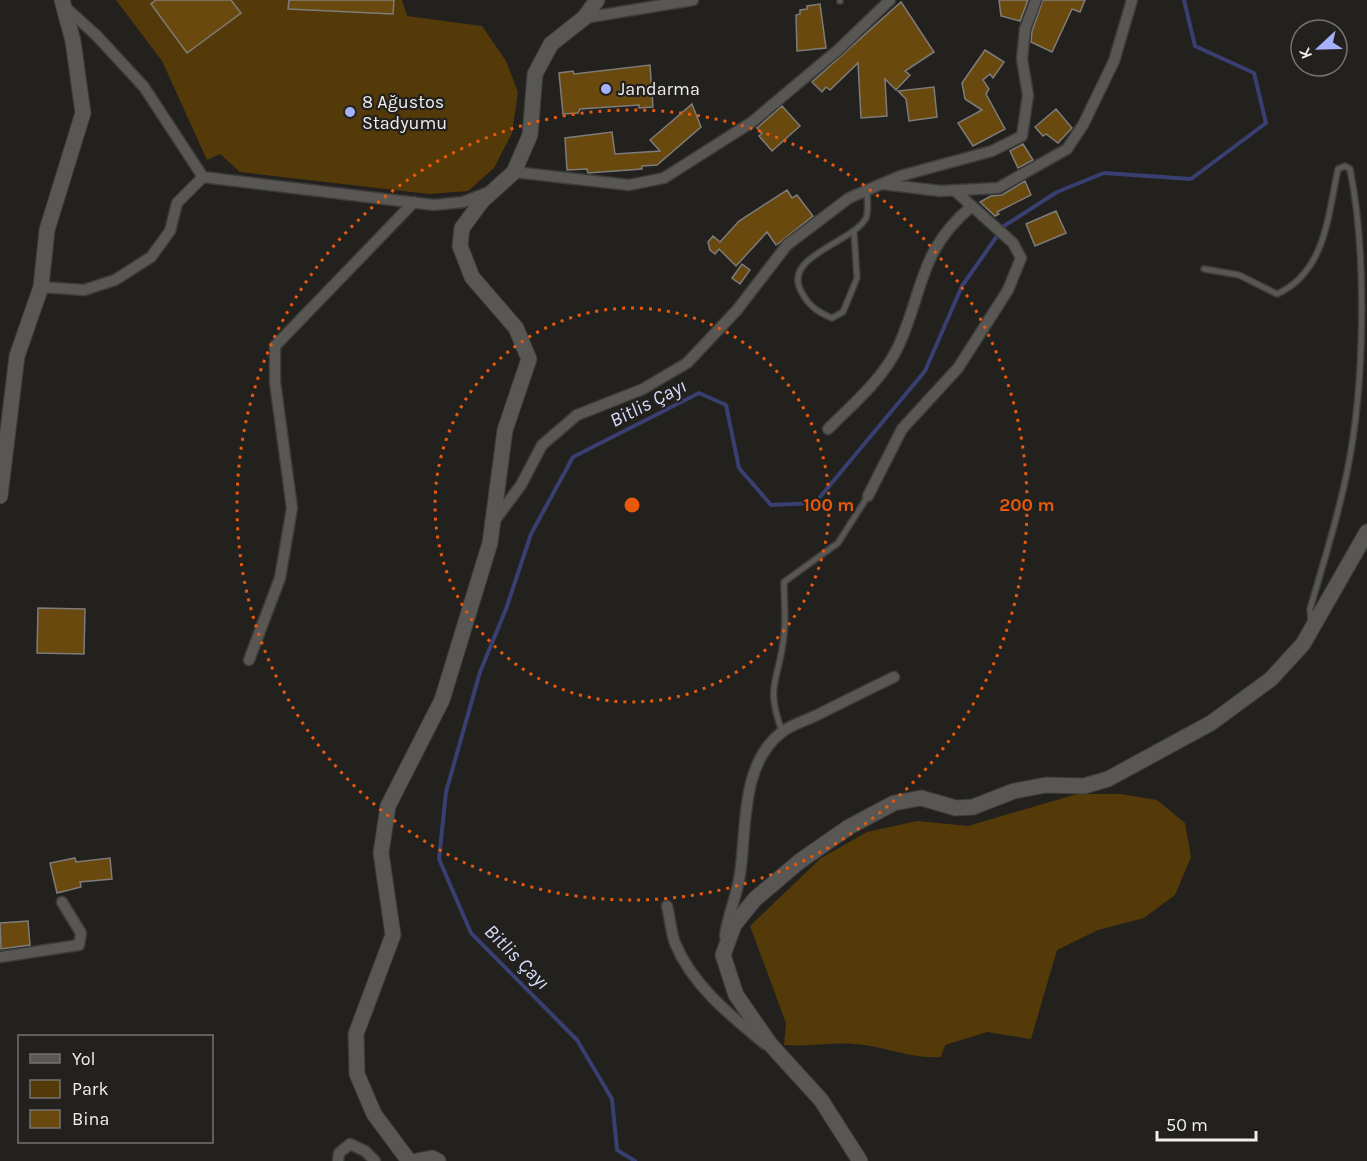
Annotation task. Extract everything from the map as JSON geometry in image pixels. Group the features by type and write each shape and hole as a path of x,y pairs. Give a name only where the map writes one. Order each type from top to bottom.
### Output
{"street":[{"path":"409,1161 374,1114 357,1074 356,1034 393,935 381,853 388,806 442,700 490,543 505,430 529,358 516,328 472,277 460,246 462,228 496,188 514,172 530,135 535,74 551,44 584,18 597,0"},
{"path":"584,18 693,0"},
{"path":"514,172 629,185 664,178 752,122 839,49 890,0"},
{"path":"492,523 521,485 542,445 577,416 643,388 687,363 737,310 787,245 849,198 900,176 992,151 1022,136 1028,95 1022,59 1025,29 1036,0"},
{"path":"881,184 940,191 998,188 1067,149 1083,125 1113,61 1132,0"},
{"path":"63,3 144,87 202,177"},
{"path":"0,496 17,356 40,287 47,230 83,113 72,41 63,3"},
{"path":"202,177 434,205 463,202 496,188"},
{"path":"40,287 84,290 115,280 151,257 170,231 177,203 202,177"},
{"path":"868,496 902,429 958,368 1008,290 1021,258 1013,243 954,190"},
{"path":"249,660 280,578 292,508 275,382 275,346 414,202"},
{"path":"828,429 875,382 898,347 933,250 952,222 972,206"},
{"path":"723,955 734,925 755,899 800,861 849,827 894,803 921,798 956,808 973,807 1014,791 1046,785 1083,786 1108,779 1211,723 1271,679 1303,644 1367,532"},
{"path":"860,1161 821,1100 770,1044 736,995 723,955 728,914 735,900 740,876 748,803 755,768 766,748 782,731 894,677"},
{"path":"0,957 79,945 81,933 62,902"},
{"path":"667,906 676,944 698,980 719,1005 787,1063"},
{"path":"338,1161 339,1153 350,1144 365,1151 375,1161"},
{"path":"417,1161 432,1158 438,1161"}],"lane":[{"path":"1204,270 1239,275 1277,294 1290,288 1317,253 1324,239 1338,169 1345,166 1350,169 1365,255 1364,340 1347,473 1310,609 1312,628"},
{"path":"854,232 857,263 854,286 843,312 832,318 820,313 807,301 797,285 799,273 812,256 854,232 867,217 867,190"},
{"path":"782,731 774,710 772,689 781,656 784,632 784,582 838,543 868,496"}],"green space":[{"name":"8 Ağustos Stadyumu","path":"116,0 402,0 407,16 482,26 506,61 518,92 512,133 494,168 468,191 429,194 240,172 220,154 207,160 162,61"},
{"path":"1077,794 1121,794 1157,800 1185,823 1191,857 1175,895 1144,918 1098,930 1057,950 1031,1039 987,1032 945,1045 941,1057 919,1056 854,1044 784,1045 786,1023 750,926 821,858 867,832 917,821 968,826"}],"building":[{"path":"156,0 231,0 241,13 187,53 151,4"},
{"path":"289,0 394,0 393,14 288,9"},
{"path":"999,0 1028,0 1020,21 1001,16"},
{"path":"1043,0 1085,0 1080,12 1072,9 1052,52 1031,42 1032,31"},
{"path":"901,2 934,52 905,71 910,75 896,90 885,79 887,116 861,118 858,63 830,90 826,87 822,92 812,82"},
{"path":"820,4 826,48 797,51 796,15 800,14 800,10 807,9 807,6"},
{"path":"985,50 1004,62 993,78 990,74 983,80 989,89 986,94 1005,129 973,146 958,123 982,110 965,99 962,83"},
{"name":"Jandarma","path":"650,65 653,107 639,108 639,105 580,109 578,113 563,114 559,73 573,71 574,74"},
{"path":"934,87 937,117 909,121 906,99 898,91"},
{"path":"692,104 701,127 657,165 642,166 642,169 588,173 587,169 567,170 565,138 612,132 615,154 660,151 650,140"},
{"path":"782,106 800,126 772,151 759,136 762,133 757,128"},
{"path":"1056,109 1072,128 1058,143 1046,134 1043,136 1035,127"},
{"path":"1023,144 1033,160 1018,168 1010,151"},
{"path":"1025,181 1031,195 997,212 999,214 995,216 980,202 991,196 1002,195"},
{"path":"787,190 792,198 797,195 813,216 779,243 776,245 767,232 736,266 719,249 715,254 710,250 708,242 713,236 720,242 739,221"},
{"path":"1056,211 1066,233 1035,246 1026,224"},
{"path":"742,264 750,270 740,284 732,278"},
{"path":"38,608 85,609 84,654 37,653"},
{"path":"75,858 76,862 110,858 112,879 80,882 81,887 57,893 50,863"},
{"path":"28,921 30,945 1,949 0,923"}],"waterway":[{"name":"Bitlis Çayı","path":"635,1161 617,1150 612,1099 577,1040 471,933 439,859 446,792 480,672 506,609 531,534 573,457 699,393 726,405 739,468 771,505 815,503 925,371 962,286 1004,226 1057,192 1104,173 1191,179 1266,123 1254,73 1195,46 1184,0"}],"place":[{"name":"Jandarma","path":"606,89"},
{"name":"8 Ağustos Stadyumu","path":"350,112"}]}
